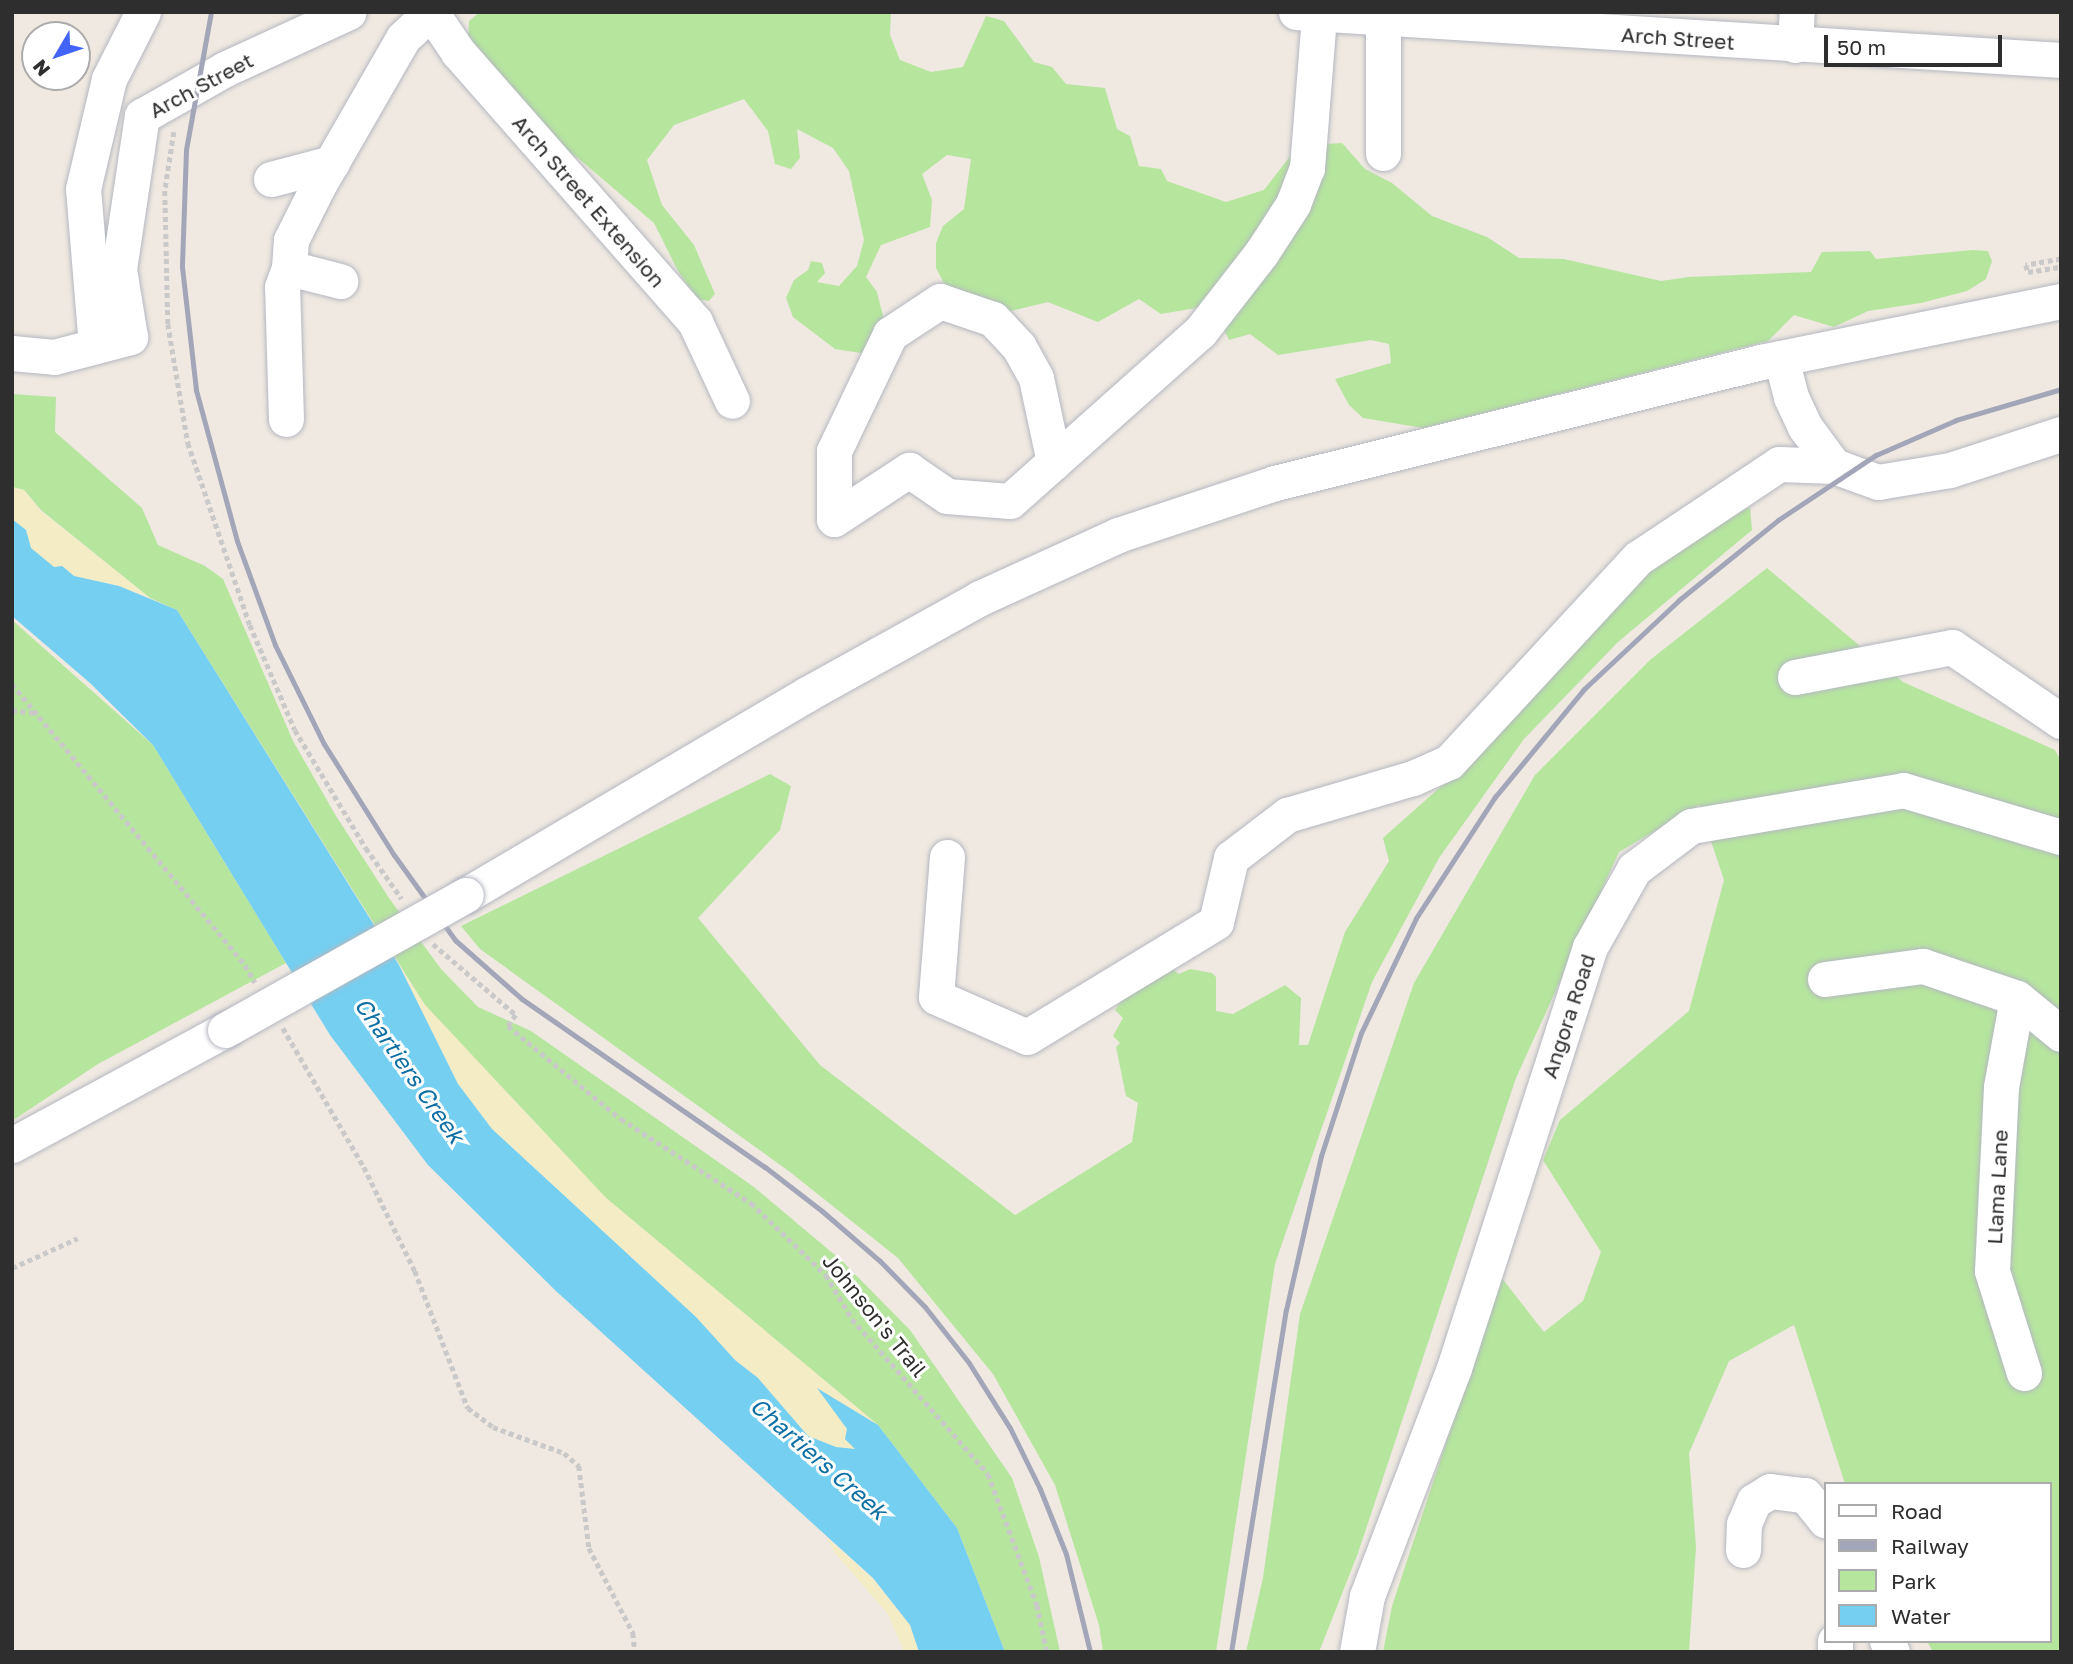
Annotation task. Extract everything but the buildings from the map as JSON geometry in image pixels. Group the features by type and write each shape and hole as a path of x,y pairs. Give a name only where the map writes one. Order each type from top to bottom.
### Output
{"street":[{"path":"12,354 54,357 96,346 83,189 109,79 143,12"},
{"name":"Arch Street","path":"96,346 130,337 119,269 142,116 225,69 349,12"},
{"path":"286,419 282,287 289,268 291,240 403,38 430,13"},
{"name":"Arch Street Extension","path":"430,13 458,52 695,322 732,401"},
{"path":"1054,462 1036,378 1019,347 993,319 940,301 890,334 834,451 834,519 909,470 947,496 1010,501 1054,462 1200,332 1262,252 1293,204 1307,168 1307,13"},
{"name":"Arch Street","path":"1307,13 1383,19 1796,29 2061,60"},
{"path":"1383,19 1383,153"},
{"path":"271,179 332,163"},
{"path":"289,268 340,281"},
{"path":"12,1145 466,895 807,694 969,604 1118,535 1275,483 1781,358 2061,301"},
{"path":"1781,358 1791,397 1805,427 1834,466"},
{"path":"947,857 936,997 1027,1037 1216,922 1231,858 1287,815 1413,778 1449,762 1638,558 1779,464 1834,466 1878,482 1950,470 2061,434"},
{"path":"1795,677 1952,647 2061,721"},
{"name":"Angora Road","path":"1357,1652 1367,1596 1454,1368 1590,947 1634,869 1691,826 1903,790 2061,837"},
{"path":"1825,979 1923,966 2017,998 2061,1034"},
{"name":"Llama Lane","path":"2017,998 2001,1087 1992,1272 2024,1373"},
{"path":"1743,1550 1744,1524 1754,1501 1770,1491 1796,1491 1805,1495 1825,1520"}],"path":[{"path":"179,95 164,191 166,271 168,324 188,443 250,625 295,730 366,848 404,902"},
{"path":"2061,259 2026,265 2028,272 2061,267"},
{"path":"12,684 39,713 245,965 259,989"},
{"path":"12,710 39,713"},
{"name":"Johnson's Trail","path":"427,935 435,946 516,1015 508,1027 621,1119 751,1203 826,1275 852,1319 988,1475 1037,1605 1047,1652"},
{"path":"280,1024 364,1167 404,1248 468,1408 493,1427 564,1453 579,1466 589,1548 633,1633 635,1652"},
{"path":"12,1268 78,1238"}],"green space":[{"path":"480,12 891,12 890,35 900,60 931,72 963,67 986,16 1004,21 1034,62 1052,67 1066,84 1105,88 1117,129 1130,136 1139,166 1161,169 1167,181 1226,202 1264,190 1298,146 1342,143 1365,169 1392,183 1432,216 1487,237 1519,258 1564,259 1661,281 1689,277 1811,272 1822,252 1870,251 1876,259 1973,250 1988,251 1992,261 1986,279 1967,291 1921,303 1868,311 1834,327 1794,315 1768,341 1423,428 1363,418 1349,405 1335,379 1391,363 1389,344 1371,340 1278,355 1250,334 1229,340 1221,324 1224,284 1196,308 1161,314 1139,299 1098,322 1048,302 999,314 945,285 936,268 936,243 943,226 964,209 971,159 947,155 922,174 932,200 930,227 881,245 866,277 877,292 884,320 877,342 861,353 835,349 793,317 786,298 794,280 808,270 811,261 822,263 825,273 817,282 839,286 857,266 864,240 849,171 833,148 797,129 800,158 791,169 775,164 768,131 744,99 674,125 647,160 662,205 694,245 715,294 709,301 697,299 678,271 654,223 578,158 555,143 468,41 469,21"},
{"path":"12,394 56,397 55,432 142,508 158,545 205,566 223,579 293,741 336,816 389,898 441,969 478,1007 531,1031 754,1187 842,1261 910,1330 1012,1478 1039,1557 1060,1652 1005,1652 957,1528 878,1425 606,1198 425,1005 177,610 150,598 41,510 24,490 12,487"},
{"path":"1750,507 1752,530 1618,642 1524,739 1439,858 1372,982 1275,1264 1216,1652 1103,1652 1099,1625 1055,1485 993,1374 898,1258 790,1172 480,949 461,926 770,774 791,786 780,830 698,918 820,1065 1015,1215 1132,1142 1138,1103 1126,1096 1116,1047 1120,1043 1113,1036 1123,1018 1115,1010 1131,988 1172,969 1179,974 1190,969 1212,973 1216,977 1216,1011 1233,1014 1285,985 1301,998 1299,1045 1308,1045 1345,932 1389,861 1383,838 1447,781 1669,548"},
{"path":"1767,568 1903,682 2055,750 2061,761 2061,1652 1933,1652 1928,1643 2052,1643 2052,1482 1844,1482 1794,1325 1729,1361 1689,1453 1696,1547 1689,1652 1383,1652 1392,1606 1501,1277 1544,1332 1583,1301 1601,1252 1543,1160 1560,1120 1689,1011 1724,880 1699,805 1619,852 1516,1078 1358,1553 1319,1652 1246,1652 1263,1578 1300,1314 1414,983 1535,775 1650,660"},
{"path":"12,620 153,745 286,963 98,1064 12,1121"}],"sand":[{"path":"12,487 24,490 41,511 150,598 119,586 74,576 62,566 54,567 30,548 26,530 12,519"},
{"path":"399,965 425,1005 606,1198 878,1425 819,1390 847,1429 856,1450 836,1447 808,1436 758,1378 735,1360 696,1317 492,1129 458,1084"},
{"path":"826,1537 873,1579 910,1625 919,1652 904,1652 888,1614 835,1553"}],"water":[{"name":"Chartiers Creek","path":"12,519 26,530 31,548 54,567 62,566 74,576 119,586 177,610 399,965 458,1084 492,1129 696,1317 735,1360 758,1378 808,1436 836,1447 855,1449 845,1439 847,1429 817,1388 878,1425 957,1528 1005,1652 919,1652 910,1625 873,1578 557,1292 428,1165 330,1035 153,745 90,683 12,616"}],"railway":[{"path":"211,12 186,150 182,267 196,390 237,541 275,645 324,744 394,855 455,940 522,999 765,1167 822,1211 880,1261 925,1307 969,1363 1010,1428 1040,1489 1066,1554 1090,1652"},
{"path":"1231,1652 1286,1310 1321,1156 1361,1033 1416,918 1495,797 1584,689 1679,600 1778,520 1876,455 1956,420 2061,389"}]}
